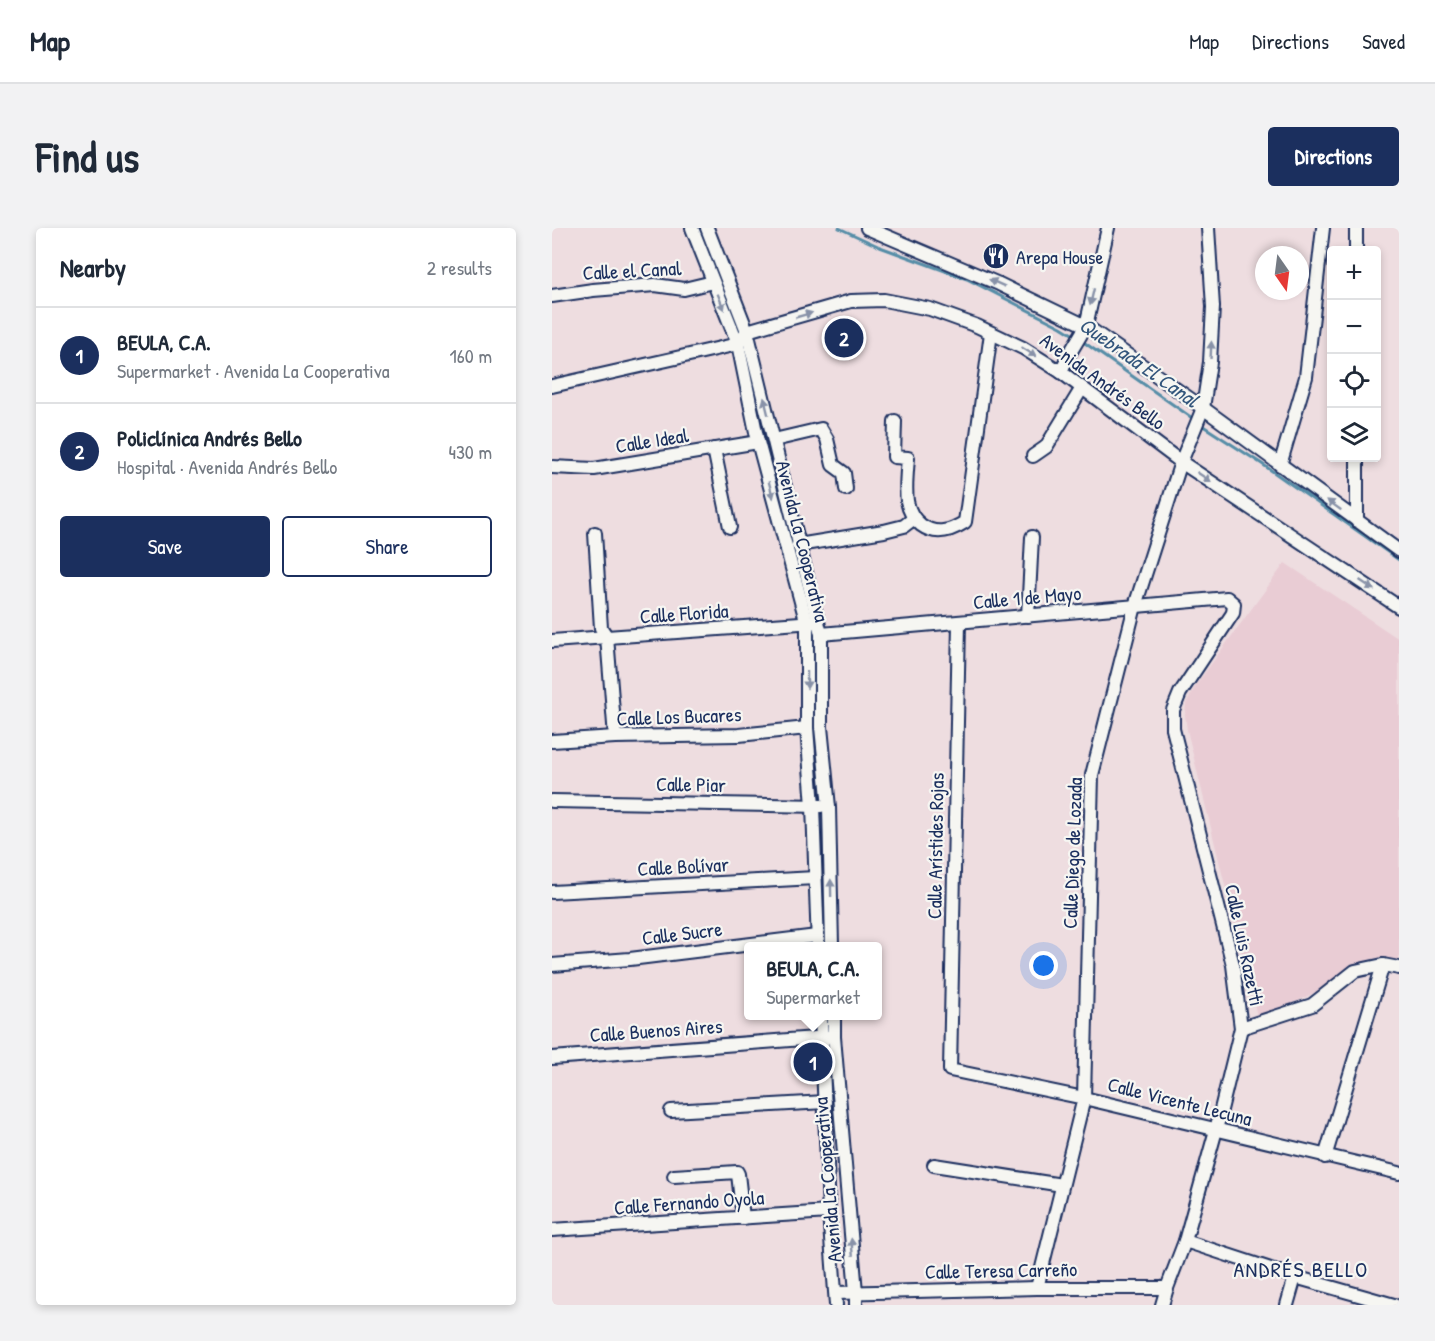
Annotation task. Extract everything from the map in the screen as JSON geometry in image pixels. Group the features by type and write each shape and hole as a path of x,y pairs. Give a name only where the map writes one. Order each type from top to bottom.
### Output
{"street":[{"name":"Avenida La Cooperativa","path":"692,228 738,344 758,442 815,626 807,728 813,806 817,941"},
{"name":"Avenida La Cooperativa","path":"706,228 747,331 774,440 815,626 821,727 829,807 832,942"},
{"name":"Avenida Andrés Bello","path":"867,228 894,234 1086,326 1399,551"},
{"path":"1061,372 1066,358 1086,326 1108,228"},
{"name":"Calle Diego de Lozada","path":"1037,1288 1084,1098 1092,775 1135,606 1181,462 1203,408 1210,362 1213,307 1208,228"},
{"path":"1280,465 1306,377 1323,228"},
{"path":"1356,228 1356,246"},
{"name":"Calle el Canal","path":"552,296 655,285 684,289 713,282"},
{"name":"Avenida Andrés Bello","path":"747,331 851,301 884,300 930,309 992,333 1023,348 1061,372 1181,462 1399,607"},
{"path":"552,386 738,344 747,331"},
{"path":"895,421 894,457 908,458 907,499 913,519 927,530 934,532 945,532 965,522 992,333"},
{"path":"1033,456 1046,447 1082,388"},
{"path":"774,440 821,429 827,439 833,465 844,473 846,489"},
{"name":"Calle Ideal","path":"552,467 594,469 758,442"},
{"path":"714,449 730,527"},
{"path":"1357,462 1357,521"},
{"path":"798,545 884,531 904,526 913,519"},
{"path":"595,533 601,628 607,638 615,737"},
{"path":"1028,616 1032,537"},
{"name":"Calle 1 de Mayo","path":"815,626 959,623 1227,598 1234,604"},
{"name":"Calle Luis Razetti","path":"1162,1305 1185,1241 1241,1028 1233,964 1173,729 1173,710 1180,693 1233,613 1234,604"},
{"name":"Calle Arístides Rojas","path":"950,1070 959,623"},
{"name":"Calle Florida","path":"552,641 815,626"},
{"name":"Calle Los Bucares","path":"552,741 615,737 739,735 807,728"},
{"name":"Calle Piar","path":"552,801 829,807"},
{"name":"Calle Bolívar","path":"552,892 815,878"},
{"name":"Calle Sucre","path":"552,965 744,948"},
{"path":"1325,1157 1383,965"},
{"path":"1241,1028 1312,1005 1355,971 1383,965 1399,968"},
{"name":"Avenida La Cooperativa","path":"822,1020 828,1037 856,1299"},
{"name":"Avenida La Cooperativa","path":"833,1020 828,1037 825,1102 829,1212 836,1299"},
{"name":"Calle Buenos Aires","path":"552,1058 828,1037"},
{"name":"Calle Vicente Lecuna","path":"950,1070 1084,1098 1399,1173"},
{"path":"671,1111 825,1102"},
{"path":"934,1165 1062,1185"},
{"path":"674,1176 737,1172 743,1218"},
{"name":"Calle Fernando Oyola","path":"552,1230 829,1212"},
{"path":"1185,1241 1394,1305"},
{"path":"1287,1305 1294,1276"},
{"name":"Calle Teresa Carreño","path":"836,1299 1037,1288 1167,1288"}],"shaded area":[{"path":"1285,563 1399,639 1399,961 1353,963 1323,988 1300,1000 1257,1016 1185,715 1186,703 1198,682"}],"waterway":[{"name":"Quebrada El Canal","path":"839,228 880,247 967,279 1077,337"},
{"name":"Quebrada El Canal","path":"1082,341 1195,420"},
{"name":"Quebrada El Canal","path":"1200,424 1262,464 1399,560"}],"place":[{"name":"Arepa House","path":"996,256"},
{"name":"Policlínica Andrés Bello","path":"844,338"},
{"name":"BEULA, C.A.","path":"813,1062"}],"district":[{"name":"ANDRÉS BELLO","path":"1301,1269"}]}
